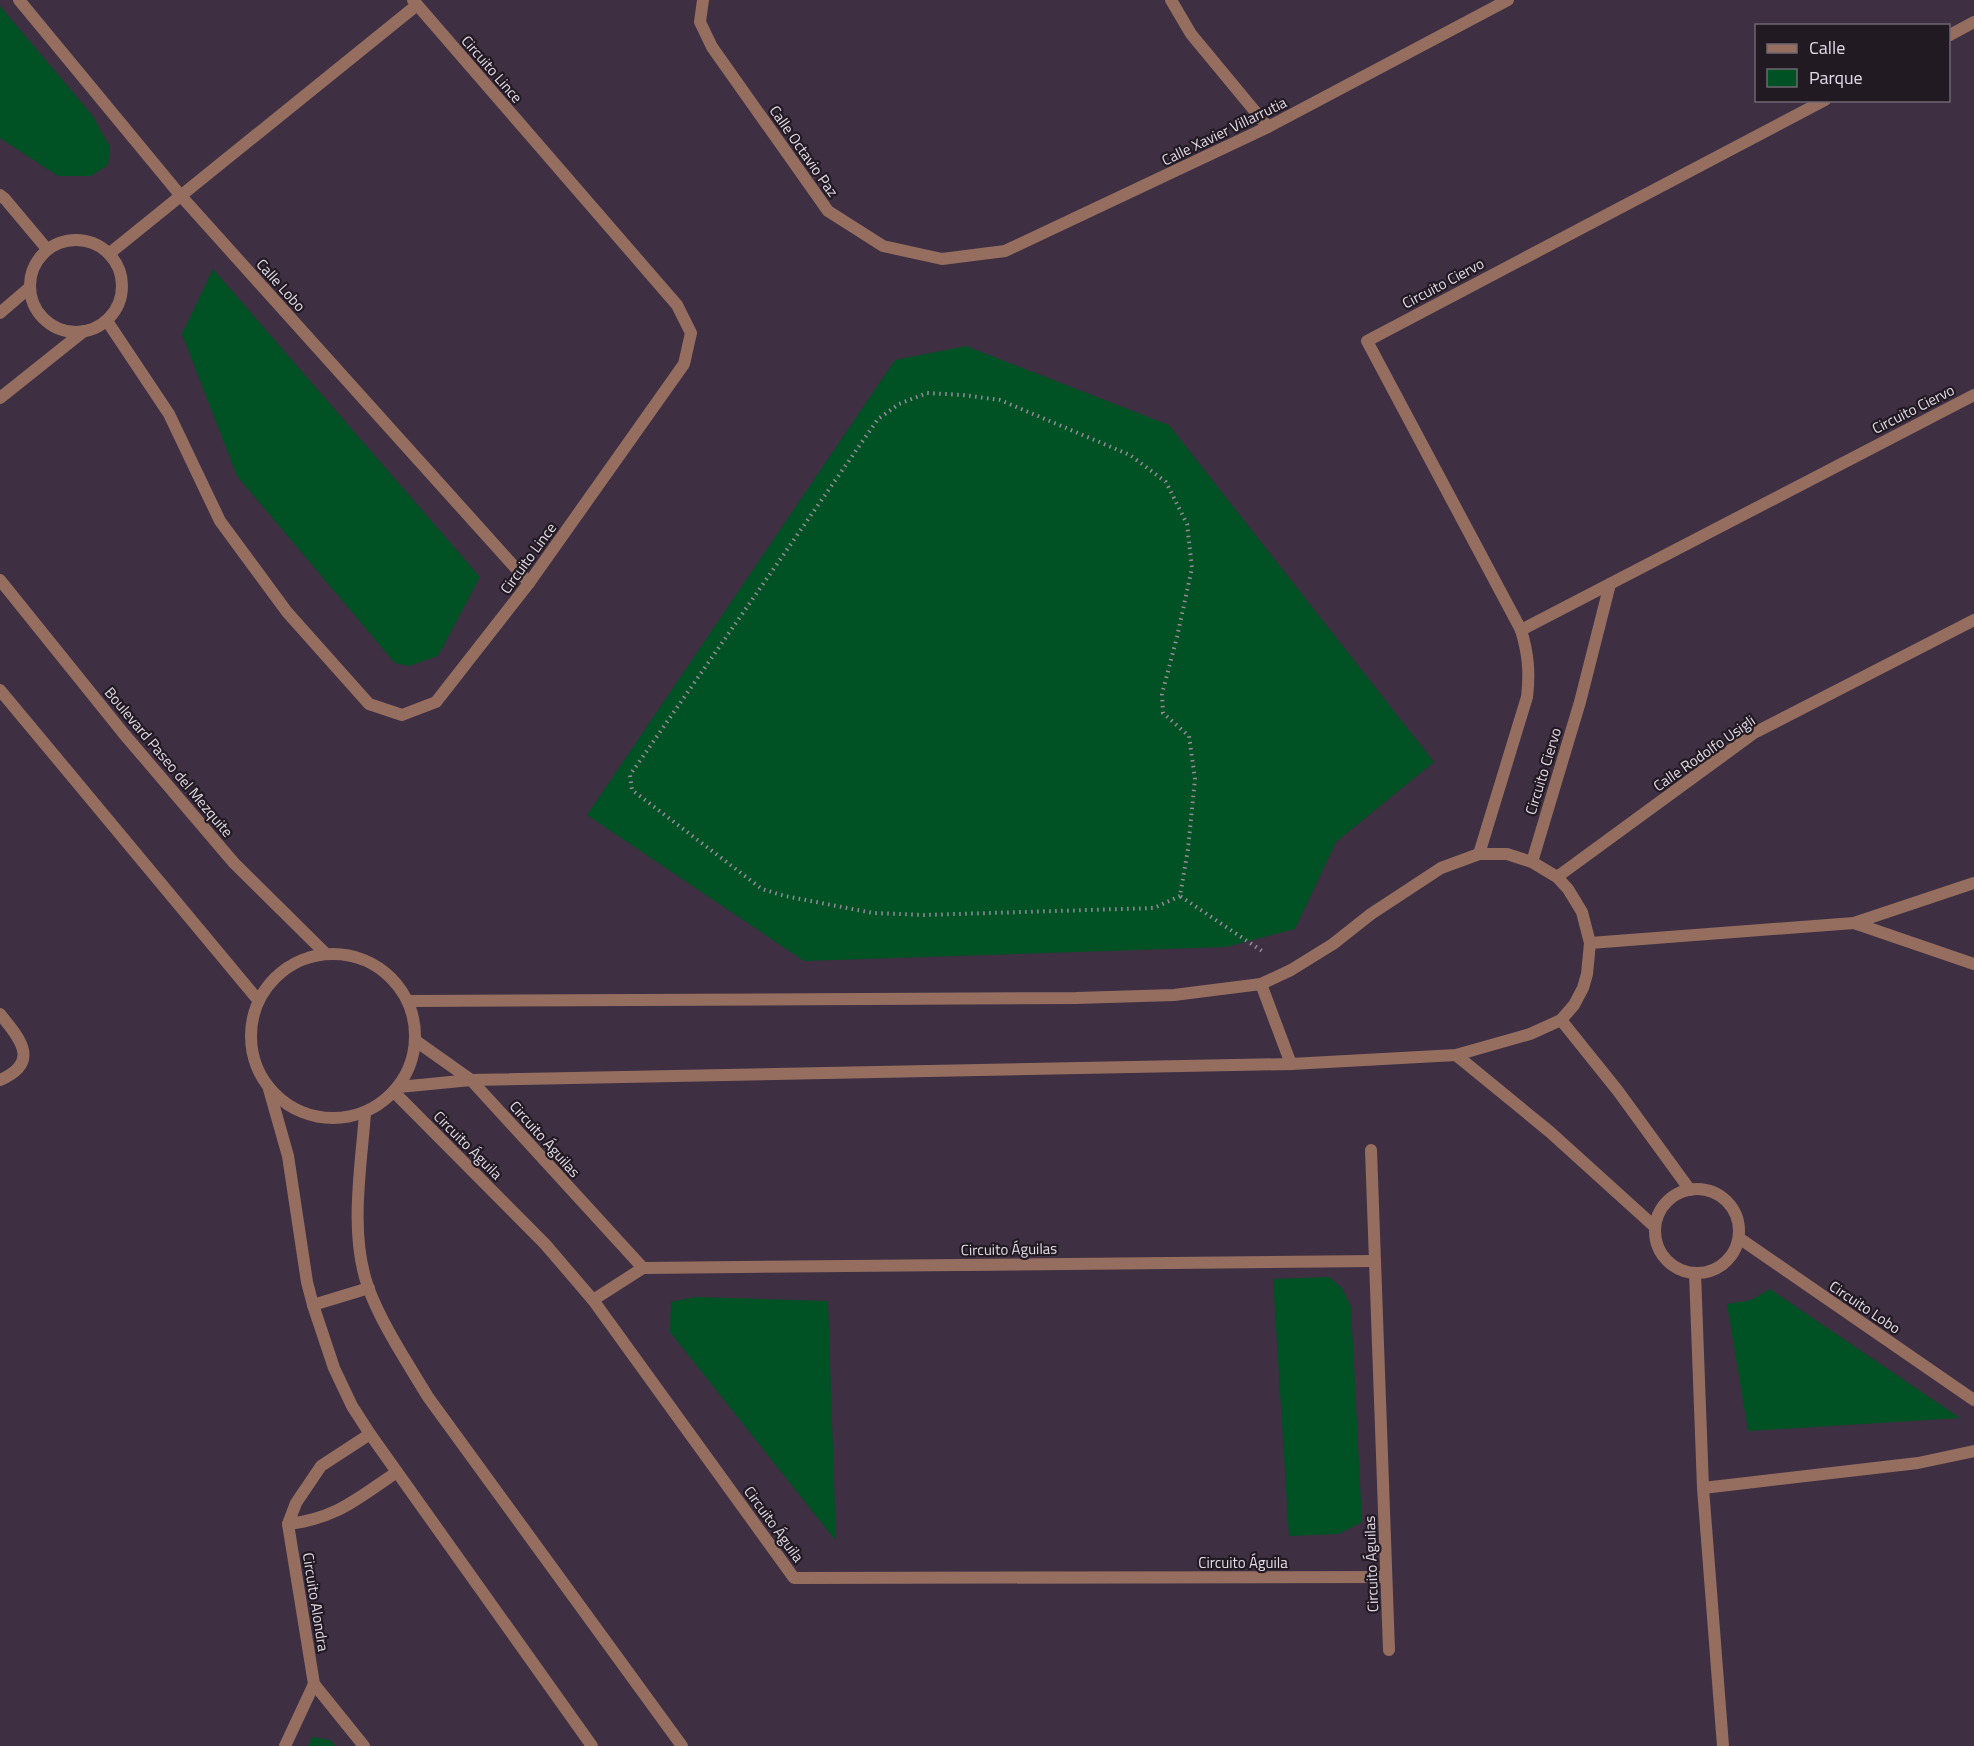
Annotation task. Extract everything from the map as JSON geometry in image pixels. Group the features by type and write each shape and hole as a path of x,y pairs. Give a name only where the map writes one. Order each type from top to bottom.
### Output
{"street":[{"name":"Calle Lobo","path":"19,0 181,196 529,583"},
{"name":"Calle Octavio Paz","path":"703,0 700,22 712,47 828,211 883,246 942,259"},
{"path":"1171,0 1191,34 1268,128"},
{"name":"Calle Xavier Villarrutia","path":"942,259 1005,251 1268,128 1508,0"},
{"name":"Circuito Lince","path":"107,321 169,414 220,521 286,612 369,704 402,715 436,702 529,583 684,364 691,333 677,305 415,3 110,253"},
{"path":"1950,35 1974,22"},
{"name":"Circuito Ciervo","path":"1479,854 1527,697 1530,674 1528,651 1521,630 1366,341 1821,102"},
{"path":"0,195 47,249"},
{"path":"79,239 96,243 110,253 118,266 122,280 117,309 107,321 96,328 72,332 59,329 38,313 29,288 31,273 37,260 47,249 62,242 79,239"},
{"path":"0,313 29,288"},
{"path":"0,398 84,331"},
{"name":"Circuito Ciervo","path":"1521,630 1974,395"},
{"name":"Boulevard Paseo del Mezquite","path":"0,580 124,734 234,863 326,954"},
{"name":"Circuito Ciervo","path":"1532,862 1580,702 1610,584"},
{"name":"Calle Rodolfo Usigli","path":"1557,877 1754,733 1974,620"},
{"path":"0,690 258,1000"},
{"path":"397,1089 471,1080 1291,1064 1456,1055 1530,1034 1561,1020 1574,1005 1583,988 1587,974 1590,943 1582,912 1568,889 1557,877 1532,862 1507,854 1479,854 1441,868 1371,914 1332,944 1291,970 1262,984 1174,995 1076,998 409,1001"},
{"path":"1590,943 1854,923 1974,883"},
{"path":"1854,923 1974,964"},
{"path":"269,1089 289,1106 313,1116 339,1119 365,1113 381,1104 397,1089 411,1065 416,1041 415,1020 409,1001 394,980 374,964 351,956 326,954 305,958 286,968 270,982 258,1000 251,1023 251,1046 257,1069 269,1089 288,1156 302,1251 313,1305 334,1368 352,1406 396,1472 592,1746"},
{"path":"1262,984 1291,1064"},
{"path":"0,1014 20,1039 24,1051 21,1064 13,1074 0,1080"},
{"path":"1561,1020 1618,1091 1690,1190"},
{"name":"Circuito Águilas","path":"416,1041 471,1080 643,1268 1374,1260"},
{"path":"1456,1055 1550,1132 1656,1227"},
{"name":"Circuito Águila","path":"397,1089 545,1244 593,1300 794,1578 1386,1577"},
{"path":"365,1113 358,1238 369,1288 394,1340 428,1397 682,1746"},
{"name":"Circuito Águilas","path":"1371,1150 1389,1650"},
{"path":"1690,1190 1710,1191 1728,1201 1736,1212 1739,1226 1739,1238 1735,1250 1728,1260 1707,1272 1695,1273 1682,1270 1662,1253 1656,1241 1656,1227 1663,1207 1680,1193 1690,1190"},
{"name":"Circuito Lobo","path":"1739,1238 1974,1400"},
{"path":"593,1300 643,1268"},
{"path":"1695,1273 1703,1488 1723,1746"},
{"path":"313,1305 369,1288"},
{"path":"370,1434 321,1466 296,1503 288,1524 331,1515 396,1472"},
{"path":"1703,1488 1918,1463 1974,1451"},
{"name":"Circuito Alondra","path":"288,1524 314,1684 364,1746"},
{"path":"285,1746 314,1684"}],"path":[{"path":"927,393 1000,400 1130,455 1166,482 1187,524 1192,568 1162,694 1163,713 1189,736 1195,779 1188,849 1180,896 1154,908 924,915 873,913 785,896 762,889 633,790 630,775 636,765 878,419 898,404 927,393"},
{"path":"1180,896 1291,970"}],"green space":[{"path":"0,6 92,115 110,147 108,165 91,176 58,176 0,138"},
{"path":"213,269 480,577 438,656 409,666 395,663 237,476 182,334"},
{"path":"966,346 1169,425 1434,762 1336,842 1295,929 1226,947 804,961 587,815 895,360"},
{"path":"1329,1277 1342,1288 1351,1307 1362,1522 1339,1534 1289,1536 1273,1279"},
{"path":"1770,1289 1960,1418 1748,1431 1727,1304 1751,1300"},
{"path":"695,1297 828,1301 836,1541 670,1332 671,1302"},
{"path":"312,1737 330,1740 335,1746 308,1746"}]}
